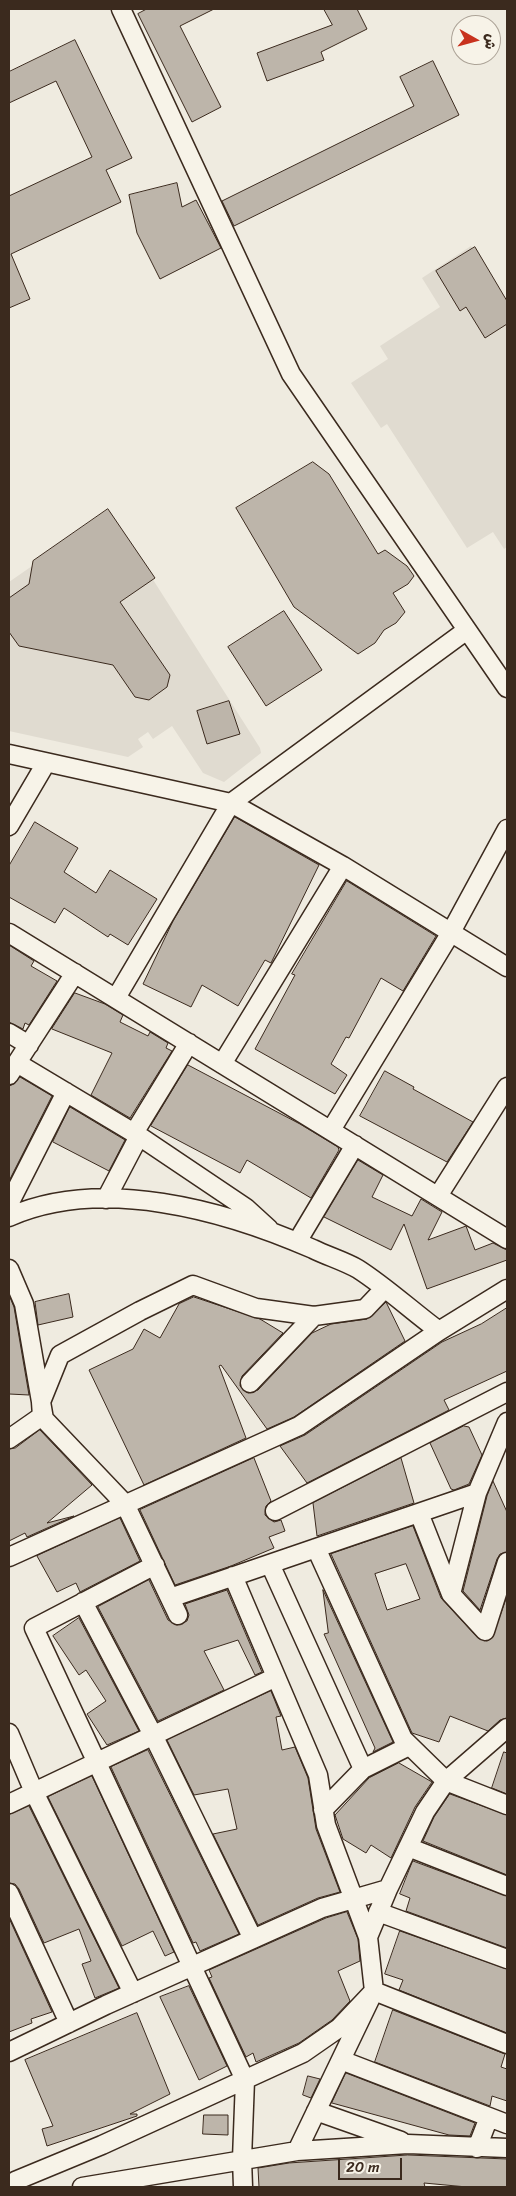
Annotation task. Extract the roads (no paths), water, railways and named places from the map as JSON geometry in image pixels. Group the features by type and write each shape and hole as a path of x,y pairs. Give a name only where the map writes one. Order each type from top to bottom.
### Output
{"street":[{"path":"121,9 292,374 507,688"},
{"path":"116,998 231,803 467,630"},
{"path":"9,754 46,764 231,803 343,866 507,968"},
{"path":"9,826 46,764"},
{"path":"331,1130 450,934 507,830"},
{"path":"222,1064 343,866"},
{"path":"9,933 507,1239"},
{"path":"74,973 13,1069 66,1092 137,1134 246,1208 271,1231"},
{"path":"9,1033 29,1045"},
{"path":"106,1199 137,1134 189,1043"},
{"path":"438,1196 507,1087"},
{"path":"9,1204 66,1092"},
{"path":"298,1242 355,1145"},
{"path":"9,1216 24,1210 62,1201 106,1199 160,1201 271,1231 357,1269 439,1331"},
{"path":"9,1268 24,1304 44,1419 125,1504 178,1615"},
{"path":"9,1438 42,1416 41,1402 60,1356 140,1311 194,1285 256,1308 314,1316 364,1310 384,1289"},
{"path":"9,1557 298,1426 439,1331 507,1290"},
{"path":"250,1383 314,1316"},
{"path":"275,1511 507,1392"},
{"path":"451,1594 477,1493 507,1422"},
{"path":"170,1598 477,1493"},
{"path":"419,1513 451,1594 485,1631 507,1562"},
{"path":"316,1548 403,1739 446,1781 507,1805"},
{"path":"270,1564 363,1769"},
{"path":"155,1565 34,1628 95,1763 245,2080 242,2158 243,2187"},
{"path":"233,1576 318,1775 326,1825 355,1898 368,1937 374,1991 297,2151"},
{"path":"83,1602 153,1735 253,1939"},
{"path":"9,1804 276,1677"},
{"path":"368,1937 388,1889 425,1812 446,1781 507,1728"},
{"path":"9,1733 34,1792 133,1993"},
{"path":"323,1810 363,1769 409,1746"},
{"path":"408,1847 507,1886"},
{"path":"9,2052 133,1993 322,1908 388,1889"},
{"path":"9,1893 69,2023"},
{"path":"378,1912 507,1959"},
{"path":"374,1991 507,2044"},
{"path":"14,2179 102,2145 303,2054 339,2028 374,1991"},
{"path":"341,2060 507,2124"},
{"path":"316,2112 408,2144"},
{"path":"477,2148 489,2117"},
{"path":"82,2187 242,2158 297,2151 408,2144 507,2148"}]}
